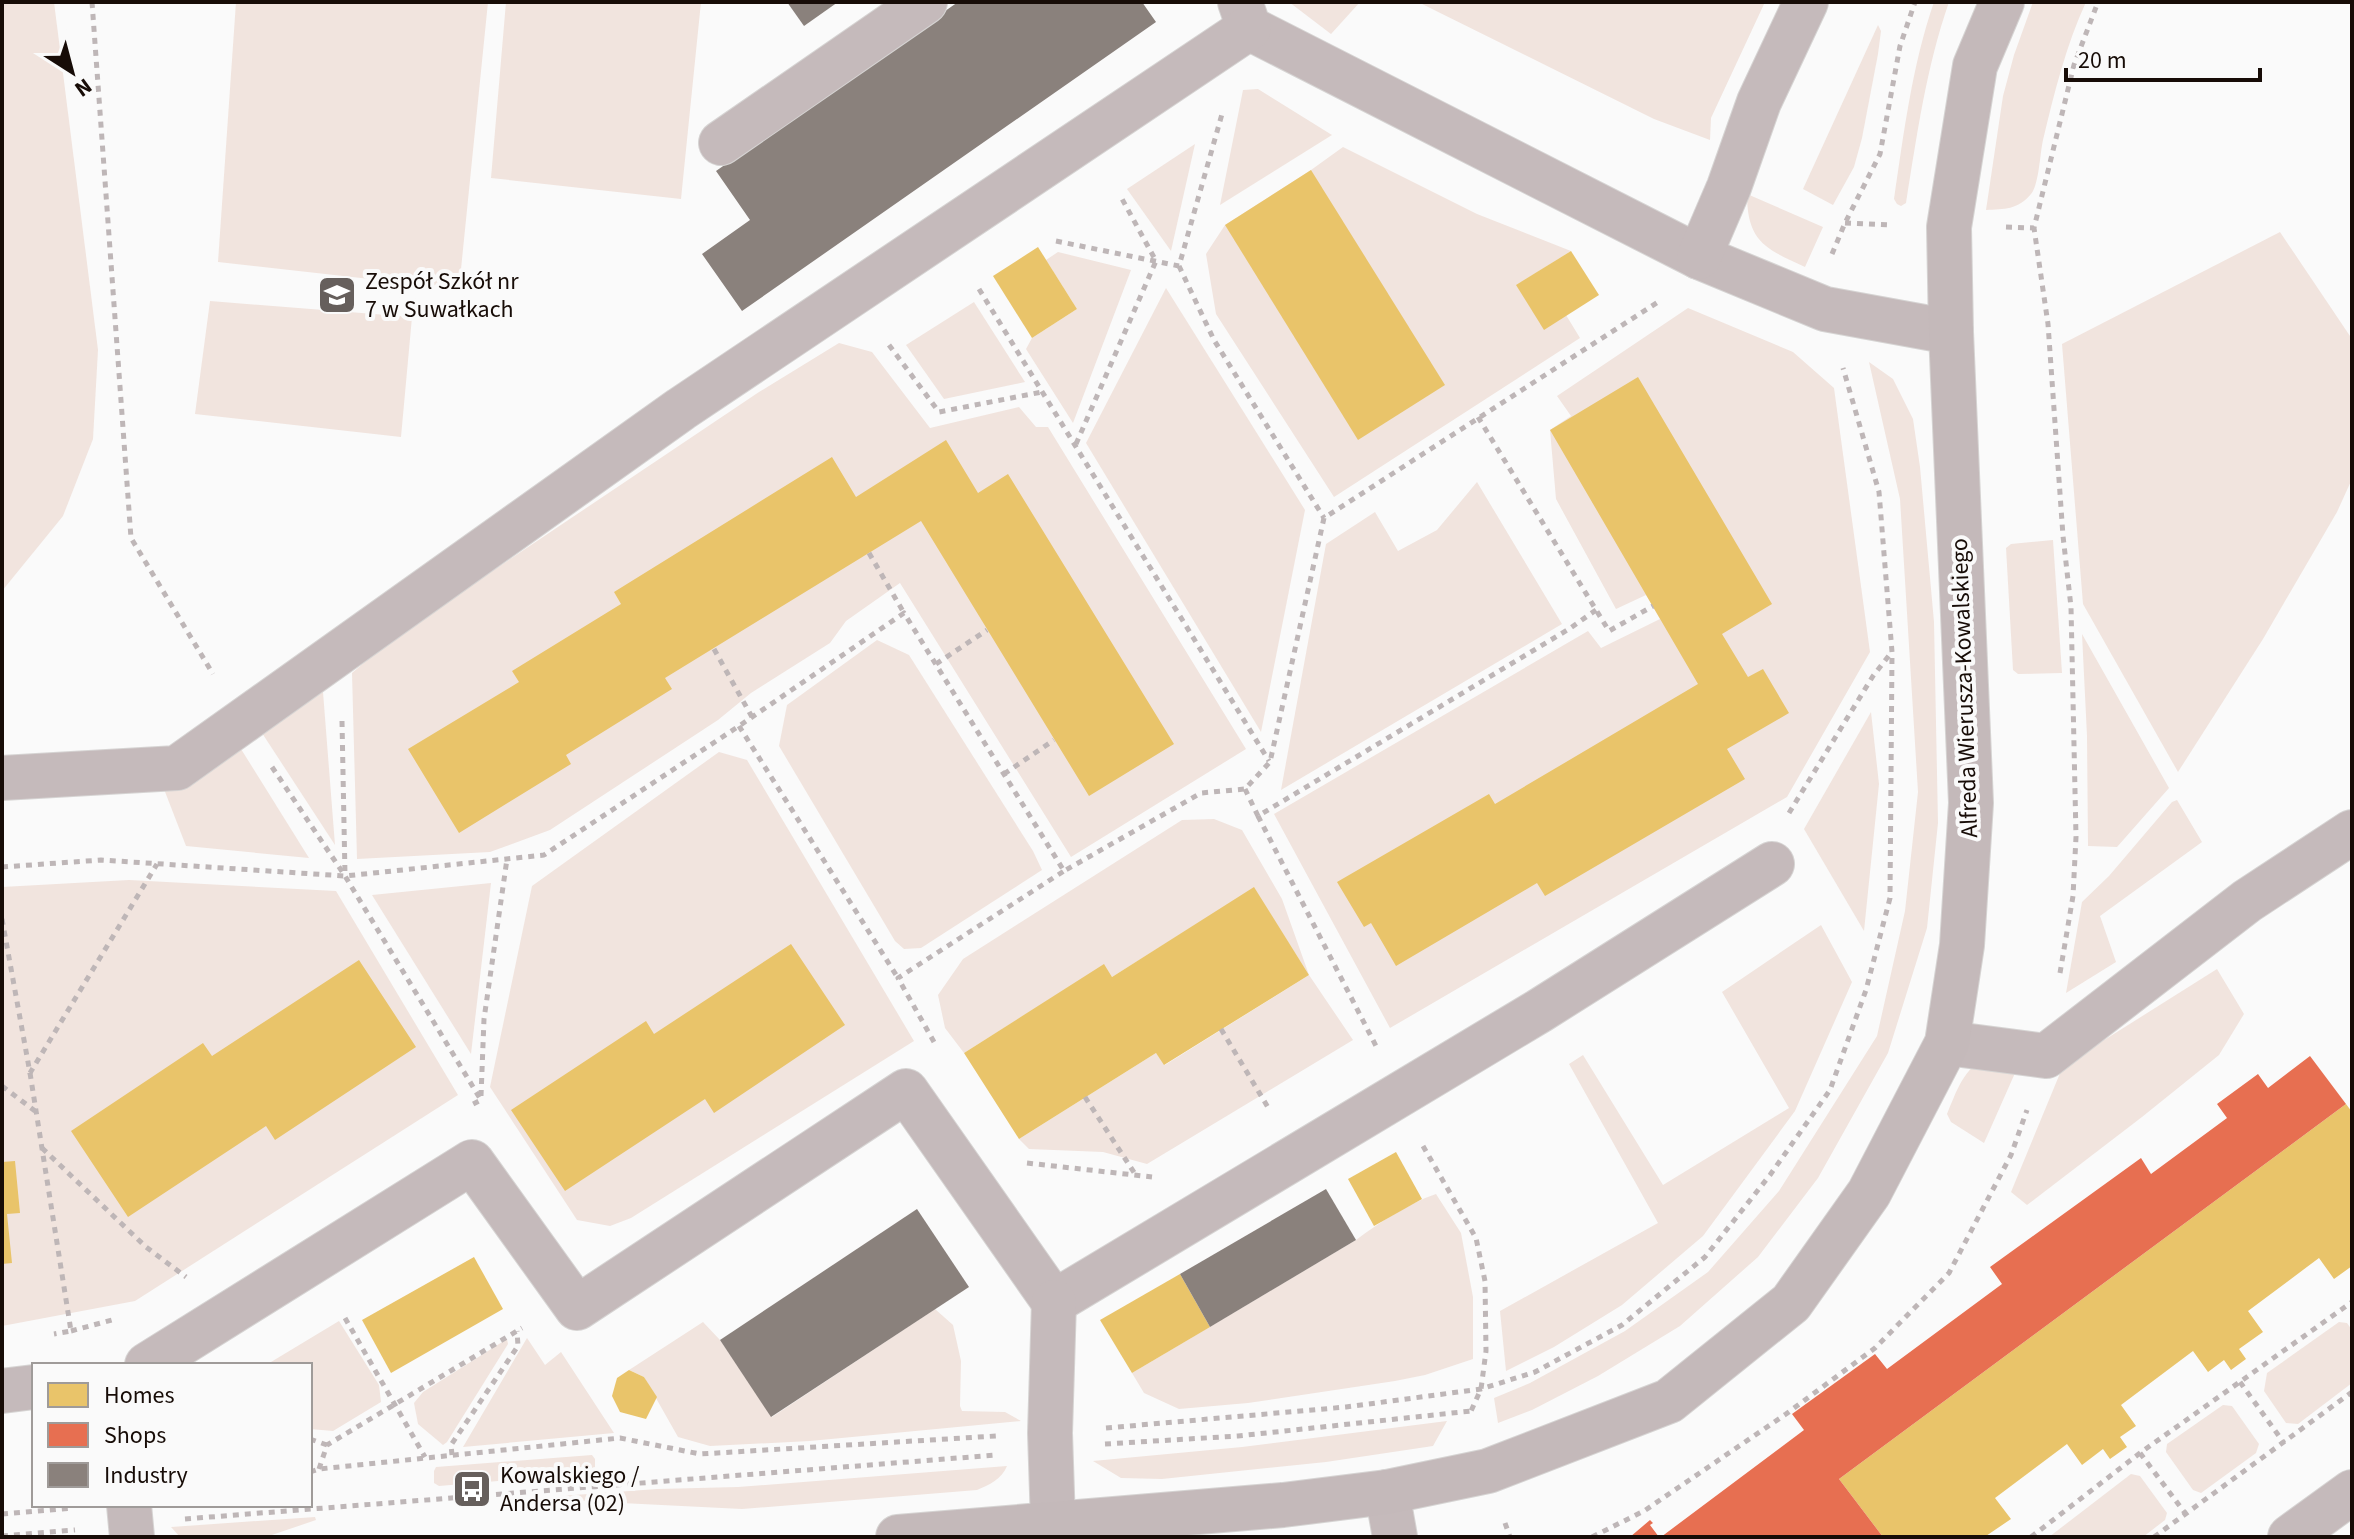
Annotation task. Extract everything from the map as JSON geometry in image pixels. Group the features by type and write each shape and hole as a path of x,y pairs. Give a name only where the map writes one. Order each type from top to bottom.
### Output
{"street":[{"path":"721,143 925,2"},
{"path":"1699,257 1729,187 1759,102 1806,2"},
{"name":"Alfreda Wierusza-Kowalskiego","path":"898,1537 1283,1505 1387,1492 1488,1471 1669,1401 1791,1303 1869,1193 1947,1043 1962,945 1971,803 1949,227 1975,66 2002,2"},
{"path":"2,778 177,768 681,409 1245,15 1699,257 1825,309 1951,332"},
{"path":"1947,1043 2046,1056 2247,901 2352,832"},
{"path":"1054,1302 1539,1011 1772,864"},
{"path":"150,1363 472,1162 577,1308 906,1091 1054,1302 1050,1442 1053,1523"},
{"path":"2,1391 32,1387"},
{"path":"1387,1492 1395,1537"},
{"path":"2290,1537 2352,1492"}],"path":[{"path":"92,2 131,538 242,722 345,876 490,1112"},
{"path":"2,1536 130,1522 1050,1442 1346,1407 1481,1389 1535,1372 1622,1325 1705,1257 1770,1175 1830,1090 1866,990 1890,898 1892,652 1879,492 1825,309 1824,275 1845,223 1880,154 1900,46 1915,2"},
{"path":"898,978 1064,871 1201,793 1245,789 1270,762 1324,518 1214,340 1179,266 1222,113"},
{"path":"1121,197 1156,261"},
{"path":"1056,241 1179,266"},
{"path":"1075,445 1156,261"},
{"path":"979,289 1270,762"},
{"path":"1324,518 1666,297"},
{"path":"889,345 939,412 1042,392"},
{"path":"1478,417 1609,631 1653,606"},
{"path":"869,553 1064,871"},
{"path":"1258,816 1596,610"},
{"path":"2,867 101,860 345,876 544,855 904,613"},
{"path":"936,664 987,630"},
{"path":"714,649 752,717"},
{"path":"341,652 345,876"},
{"path":"1788,815 1873,676 1892,652"},
{"path":"739,726 898,978 934,1043 922,1050"},
{"path":"1004,774 1054,740"},
{"path":"1245,789 1380,1052"},
{"path":"481,1100 484,1019 507,859"},
{"path":"30,1073 158,863"},
{"path":"2,919 71,1331 43,1335"},
{"path":"1221,1029 1271,1114"},
{"path":"2,1086 36,1111"},
{"path":"1085,1097 1136,1175"},
{"path":"1423,1146 1476,1238 1485,1281 1486,1351 1481,1389 1471,1411 1510,1537"},
{"path":"42,1148 146,1247 193,1282"},
{"path":"1014,1162 1159,1178"},
{"path":"2031,1537 2140,1453 2352,1302"},
{"path":"345,1318 425,1457"},
{"path":"319,1469 327,1445 530,1323"},
{"path":"452,1455 451,1445 518,1346 517,1331"},
{"path":"2240,1382 2284,1443"},
{"path":"2154,1537 2352,1392"},
{"path":"312,1471 620,1438 700,1454 1050,1442 1094,1444 1238,1436 1471,1411"},
{"path":"312,1440 327,1445"},
{"path":"2140,1453 2185,1513"},
{"path":"2,1514 76,1507"}],"shaded area":[{"path":"2,2 54,2 98,350 93,439 63,516 2,591"},
{"path":"236,2 488,2 459,289 218,262"},
{"path":"506,2 701,2 681,199 491,178"},
{"path":"1289,2 1360,2 1331,34"},
{"path":"1418,2 1765,2 1711,118 1710,140 1654,119"},
{"path":"1934,2 1949,2 1928,77 1906,203 1901,206 1894,199 1905,124 1914,75"},
{"path":"2033,2 2086,2 2056,87 2034,190 2016,206 1986,210 2003,96"},
{"path":"1878,25 1881,31 1878,54 1862,138 1854,167 1833,205 1803,189"},
{"path":"1258,89 1332,135 1220,205 1243,90"},
{"path":"1195,144 1171,251 1127,189"},
{"path":"1343,147 1477,214 1571,251 1517,285 1566,315 1580,338 1334,497 1216,314 1206,254 1225,225"},
{"path":"1747,194 1823,227 1805,267 1779,255 1761,242 1751,223"},
{"path":"2280,232 2352,339 2352,479 2337,512 2263,639 2178,772 2083,604 2062,344"},
{"path":"1058,252 1131,270 1073,423 1026,349 1032,338 1077,309 1046,260"},
{"path":"1166,288 1305,510 1261,732 1086,443"},
{"path":"210,301 412,317 401,437 195,414"},
{"path":"974,302 1025,382 944,399 906,345"},
{"path":"1688,308 1793,352 1834,388 1870,652 1787,797 1390,1028 1274,814 1588,631 1601,648 1660,619 1646,595 1616,609 1556,499 1550,430 1571,416 1557,396"},
{"path":"839,343 872,352 930,428 1019,407 1036,427 1048,427 1246,749 1071,857 900,583 846,621 830,643 550,830 490,852 357,859 352,673 394,637 759,392"},
{"path":"1869,362 1893,379 1913,419 1934,622 1938,823 1927,928 1888,1053 1818,1178 1758,1257 1680,1326 1598,1376 1532,1410 1498,1423 1494,1398 1530,1383 1625,1331 1708,1272 1779,1191 1877,1036 1905,911 1918,792 1900,499"},
{"path":"1477,482 1562,624 1281,790 1326,544 1375,512 1398,551 1437,530"},
{"path":"2053,540 2062,673 2018,674 2013,670 2006,548 2011,544"},
{"path":"2082,634 2169,788 2117,847 2088,846"},
{"path":"877,640 909,655 1042,870 921,948 904,949 895,941 779,746 787,705"},
{"path":"323,692 335,845 262,733"},
{"path":"1871,712 1879,784 1864,931 1804,829"},
{"path":"241,749 309,858 186,846 162,784"},
{"path":"719,752 747,760 914,1041 631,1218 610,1226 577,1220 490,1087 532,886"},
{"path":"2177,800 2202,842 2100,916 2116,962 2066,993 2082,902"},
{"path":"1214,819 1242,830 1282,899 1309,975 1254,888 1112,977 1104,965 964,1053 945,1028 938,995 963,959 1182,820"},
{"path":"129,880 336,891 458,1095 135,1301 2,1326 2,887"},
{"path":"491,883 471,1054 372,895"},
{"path":"1821,925 1852,982 1795,1111 1703,1236 1622,1305 1554,1347 1506,1371 1500,1311 1658,1223 1569,1064 1583,1055 1663,1185 1789,1108 1722,992"},
{"path":"2217,969 2244,1014 2219,1055 2027,1205 2011,1192 2063,1066"},
{"path":"1309,975 1353,1040 1147,1164 1103,1152 1029,1149 1019,1139 1156,1053 1165,1065"},
{"path":"2023,1055 1984,1143 1951,1122 1947,1114 1962,1081 1973,1067 1993,1057"},
{"path":"1436,1194 1461,1233 1473,1297 1473,1359 1395,1381 1248,1403 1179,1409 1144,1393 1132,1373 1356,1240 1394,1214"},
{"path":"935,1309 953,1325 961,1361 962,1411 1005,1412 1021,1421 810,1441 710,1446 678,1437 644,1377 629,1370 703,1322 720,1340 772,1417"},
{"path":"339,1321 379,1385 381,1402 333,1431 312,1429 312,1363 269,1363"},
{"path":"2339,1322 2347,1323 2352,1330 2352,1383 2298,1424 2286,1423 2264,1391 2267,1373"},
{"path":"527,1338 545,1365 561,1352 614,1433 463,1447"},
{"path":"507,1339 508,1344 443,1445 418,1424 414,1403 423,1392"},
{"path":"2223,1405 2232,1406 2259,1444 2256,1453 2201,1493 2193,1490 2166,1452 2167,1444"},
{"path":"1447,1421 1433,1446 1326,1462 1162,1479 1121,1478 1093,1461 1242,1447"},
{"path":"592,1455 595,1468 591,1473 439,1486 434,1483 436,1467"},
{"path":"1007,1466 998,1478 977,1490 742,1509 561,1500 560,1496 738,1487"},
{"path":"2131,1474 2140,1476 2167,1513 2165,1520 2143,1537 2049,1537"},
{"path":"315,1517 316,1520 266,1537 180,1537 171,1527"}],"building: Homes":[{"path":"1311,170 1445,385 1358,440 1225,225"},
{"path":"1038,247 1077,309 1032,338 993,276"},
{"path":"1571,251 1599,295 1544,330 1516,285"},
{"path":"1638,377 1772,604 1722,634 1748,677 1763,669 1789,713 1727,749 1745,779 1545,896 1537,883 1396,966 1371,923 1364,927 1337,882 1489,794 1495,804 1698,684 1550,430"},
{"path":"946,440 978,493 1008,474 1174,744 1089,796 921,521 665,678 672,689 566,755 571,764 459,833 408,749 519,682 512,671 621,604 614,592 832,457 856,497"},
{"path":"1254,887 1309,975 1164,1065 1156,1053 1019,1139 964,1053 1104,964 1112,977"},
{"path":"791,944 845,1025 714,1113 705,1099 565,1191 511,1110 646,1021 654,1034"},
{"path":"359,960 416,1047 275,1140 266,1126 128,1217 71,1131 203,1043 212,1056"},
{"path":"2346,1104 2352,1112 2352,1266 2334,1279 2319,1258 2248,1311 2263,1332 2239,1349 2246,1359 2231,1370 2224,1360 2208,1372 2193,1351 2121,1405 2136,1426 2120,1437 2127,1447 2110,1459 2103,1449 2082,1465 2067,1444 1995,1498 2011,1519 1988,1537 1883,1537 1839,1479"},
{"path":"1396,1152 1422,1199 1374,1226 1348,1179"},
{"path":"15,1161 20,1213 7,1214 12,1263 2,1264 2,1162"},
{"path":"474,1257 503,1309 391,1373 362,1320"},
{"path":"1180,1274 1210,1327 1132,1373 1100,1320"},
{"path":"629,1370 644,1377 657,1397 646,1419 620,1412 612,1396 617,1378"}],"building: Shops":[{"path":"2310,1056 2346,1104 1839,1479 1883,1537 1661,1537 1804,1430 1792,1414 1875,1354 1887,1369 2002,1284 1990,1267 2141,1158 2151,1174 2227,1118 2217,1104 2258,1074 2268,1088"},
{"path":"1650,1520 1659,1537 1630,1537"}],"building: Industry":[{"path":"787,2 838,2 804,26"},
{"path":"958,2 1142,2 1156,22 742,311 702,254 750,220 716,171"},
{"path":"1326,1189 1356,1240 1210,1327 1180,1274"},
{"path":"917,1209 969,1287 771,1417 720,1340"}],"place":[{"name":"Zespół Szkół nr 7 w Suwałkach","path":"337,295"},
{"name":"Kowalskiego / Andersa (02)","path":"472,1489"}]}
